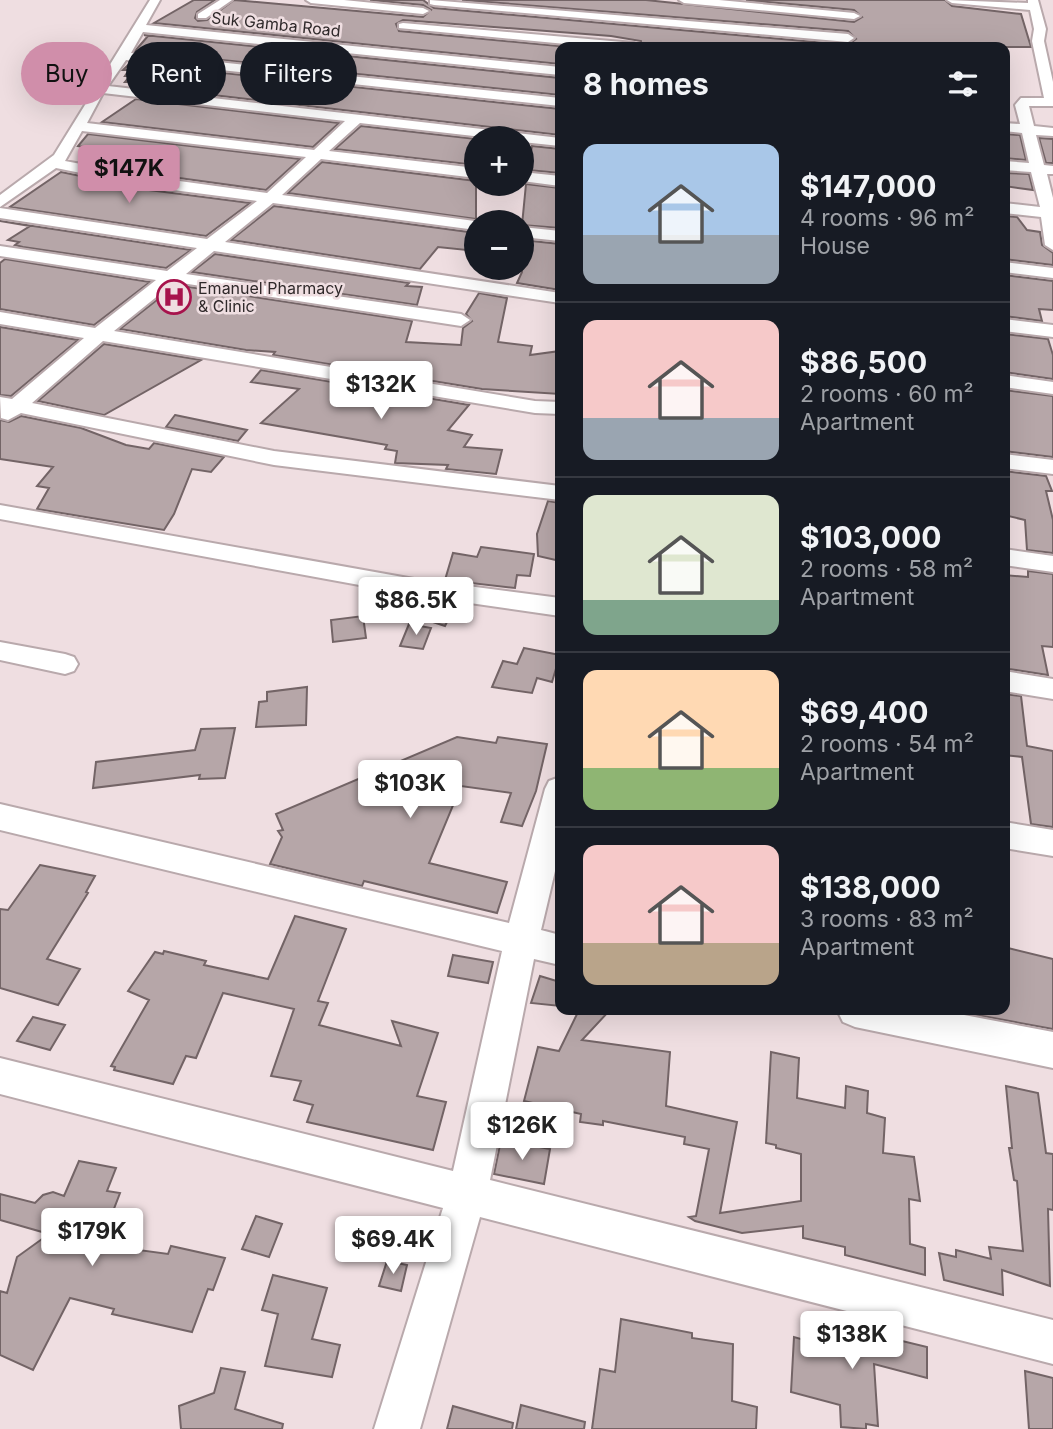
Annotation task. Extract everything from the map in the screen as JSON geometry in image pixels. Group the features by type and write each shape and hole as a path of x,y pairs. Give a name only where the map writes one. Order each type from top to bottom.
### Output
{"street":[{"name":"Suk Gamba Road","path":"226,19 196,16 227,0"},
{"path":"311,0 423,11"},
{"path":"684,0 854,16"},
{"path":"847,42 857,0"},
{"path":"952,0 1035,8 1053,19"},
{"path":"357,63 435,1 627,33"},
{"path":"1035,8 1040,29 1038,41 1048,69 1053,102 1026,101 1022,105 1027,130 1046,169 1053,246"},
{"path":"112,71 152,9"},
{"path":"627,33 643,10"},
{"path":"403,26 825,42"},
{"path":"138,28 382,43 555,70"},
{"path":"1038,41 1053,42"},
{"path":"123,56 240,72"},
{"path":"357,86 554,102"},
{"path":"112,90 302,106 356,119 488,126"},
{"path":"528,126 554,102"},
{"path":"0,202 60,158 90,105"},
{"path":"0,420 9,405 208,244 271,197 356,119"},
{"path":"78,126 464,172"},
{"path":"1010,128 1053,132"},
{"path":"534,131 555,140"},
{"path":"54,163 150,182 464,223"},
{"path":"1010,166 1046,169"},
{"path":"534,178 555,180"},
{"path":"1010,209 1051,213"},
{"path":"0,213 555,297"},
{"path":"534,233 555,235"},
{"path":"0,251 461,320"},
{"path":"1010,268 1053,274"},
{"path":"0,318 535,407 555,408"},
{"path":"1010,326 1053,331"},
{"path":"1010,382 1053,388"},
{"path":"9,405 274,458 555,492"},
{"path":"1010,462 1053,467"},
{"path":"0,512 414,587 555,606"},
{"path":"1010,558 1053,564"},
{"path":"0,651 65,664"},
{"path":"1010,682 1053,689"},
{"path":"397,1429 467,1195 521,942 555,809"},
{"path":"0,817 555,949"},
{"path":"1010,836 1053,843"},
{"path":"880,1015 1053,1050"},
{"path":"0,1076 1053,1342"}],"building":[{"path":"194,0 215,0 197,12 195,18 198,21 207,20 234,0 423,17 431,10 423,5 370,0 423,0 434,8 814,42 641,42 611,36 403,20 396,24 399,31 555,46 555,63 154,23"},
{"path":"462,0 646,0 854,22 862,17 854,10 746,0 945,0 952,6 1021,14 1031,47 1010,47 1010,42 852,42 856,39 848,31"},
{"path":"144,35 212,42 143,42 148,36"},
{"path":"226,43 240,45 240,62 226,60"},
{"path":"357,57 555,77 555,94 357,74"},
{"path":"226,73 240,75 240,98 226,96"},
{"path":"357,87 555,108 555,134 534,132 534,126 482,126 300,105 357,105"},
{"path":"127,105 187,105 339,123 313,147 102,122"},
{"path":"361,126 464,138 464,164 335,149"},
{"path":"88,134 300,159 266,190 80,161 100,150 78,146"},
{"path":"1010,134 1020,135 1026,160 1010,159"},
{"path":"1039,138 1053,139 1053,163 1046,163"},
{"path":"534,146 555,148 555,173 534,171"},
{"path":"322,162 464,180 464,196 476,196 476,210 464,210 464,217 288,193"},
{"path":"61,172 149,190 250,203 206,236 10,207"},
{"path":"1010,173 1029,174 1033,190 1010,187"},
{"path":"534,185 555,187 555,228 534,226 534,210 523,210 525,196 534,196"},
{"path":"274,206 464,231 464,250 438,247 420,269 231,240"},
{"path":"1010,216 1017,217 1027,230 1040,232 1042,245 1053,253 1053,265 1010,260"},
{"path":"0,221 191,250 166,268 23,247 15,245 19,242 8,240 30,226"},
{"path":"534,241 555,243 555,289 517,283 518,280 534,280"},
{"path":"215,254 422,287 417,305 192,272"},
{"path":"5,259 150,282 94,325 0,309 0,263"},
{"path":"1010,276 1053,281 1053,310 1039,309 1042,321 1010,317"},
{"path":"176,285 412,321 406,342 461,345 463,328 472,321 466,314 479,293 507,298 498,342 532,346 530,355 555,352 555,394 482,389 273,355 275,352 246,350 120,329"},
{"path":"0,327 78,340 11,396 0,395"},
{"path":"1010,335 1048,339 1053,355 1053,379 1010,373"},
{"path":"104,344 201,360 104,415 38,401"},
{"path":"261,370 469,405 448,430 472,435 464,447 502,450 496,474 446,469 448,465 395,463 397,451 385,449 387,445 261,423 299,389 251,382"},
{"path":"1010,391 1053,396 1053,457 1010,452"},
{"path":"175,415 247,430 238,441 166,427"},
{"path":"21,416 81,428 126,445 149,449 154,443 224,457 211,472 192,469 174,514 164,530 37,509 49,488 37,486 53,467 0,459 0,420 9,422"},
{"path":"1010,472 1046,476 1052,491 1046,491 1053,520 1053,553 1027,550 1025,520 1010,516"},
{"path":"548,501 555,502 555,560 538,556 537,534"},
{"path":"481,547 534,554 530,576 517,575 515,588 445,580 453,553 477,557"},
{"path":"1028,571 1053,574 1053,647 1042,646 1048,675 1010,669 1010,576 1028,577"},
{"path":"439,601 456,604 445,626 433,622"},
{"path":"363,616 366,638 333,642 331,620"},
{"path":"409,624 431,628 423,649 400,646"},
{"path":"524,648 555,654 552,682 537,678 532,693 492,687 503,661 517,664"},
{"path":"307,687 306,725 256,727 259,702 267,701 267,692"},
{"path":"1010,695 1021,696 1027,746 1053,751 1053,827 1031,824 1022,757 1010,756"},
{"path":"235,728 225,778 199,779 200,775 93,788 96,762 195,750 201,729"},
{"path":"457,737 496,743 498,737 547,744 536,791 522,826 501,822 511,793 461,786 429,863 507,882 497,913 364,881 362,886 270,864 282,837 278,831 283,830 276,814"},
{"path":"40,865 95,876 86,892 88,893 47,959 80,969 58,1005 0,988 0,909 8,910"},
{"path":"295,916 346,929 318,1001 328,1003 319,1025 401,1046 392,1021 438,1033 417,1096 446,1102 433,1150 307,1122 313,1105 294,1100 301,1081 271,1076 294,1009 223,993 196,1058 186,1056 173,1084 114,1070 115,1067 111,1066 149,1000 128,991 155,952 163,954 164,951 206,961 204,965 268,979"},
{"path":"1010,948 1053,959 1053,1029 977,1015 1010,1015"},
{"path":"453,955 493,962 488,983 448,976"},
{"path":"540,976 555,980 555,1005 531,1003"},
{"path":"577,1015 605,1015 582,1040 670,1052 666,1106 737,1122 720,1213 801,1201 801,1154 766,1143 771,1052 799,1058 797,1098 845,1108 846,1086 868,1091 867,1113 885,1118 883,1153 914,1157 920,1201 909,1199 910,1244 925,1248 925,1275 845,1255 845,1247 803,1238 803,1226 742,1233 695,1221 689,1217 696,1216 709,1149 684,1144 685,1137 603,1121 603,1125 580,1122 581,1114 524,1101 538,1047 559,1051"},
{"path":"33,1017 65,1025 50,1050 17,1041"},
{"path":"1006,1086 1038,1093 1046,1153 1053,1154 1053,1210 1048,1209 1050,1286 1002,1270 1003,1295 944,1280 939,1253 956,1257 956,1250 991,1259 989,1247 1023,1251 1017,1181 1014,1180 1009,1148 1012,1148"},
{"path":"501,1140 550,1149 544,1184 494,1174"},
{"path":"79,1161 116,1168 107,1191 120,1193 107,1227 123,1229 116,1247 168,1254 171,1246 225,1258 213,1290 208,1289 192,1332 112,1314 114,1309 70,1298 33,1370 0,1355 0,1291 7,1293 17,1257 49,1234 0,1220 0,1194 35,1203 43,1195 53,1192 64,1196"},
{"path":"256,1216 282,1224 269,1257 242,1249"},
{"path":"387,1261 407,1265 401,1291 379,1286"},
{"path":"273,1275 327,1288 312,1339 340,1345 332,1377 265,1366 278,1314 262,1310"},
{"path":"621,1319 692,1333 692,1338 733,1344 732,1401 757,1407 756,1429 592,1429 600,1369 615,1372"},
{"path":"832,1324 927,1347 927,1378 874,1364 878,1426 866,1424 866,1429 841,1427 840,1405 791,1392 794,1337 832,1348"},
{"path":"221,1368 245,1372 235,1409 283,1424 282,1429 181,1429 179,1406 214,1393"},
{"path":"1025,1371 1053,1378 1053,1429 1029,1429"},
{"path":"521,1405 585,1422 584,1429 516,1429"},
{"path":"453,1406 513,1423 512,1429 447,1429"}],"place":[{"name":"Emanuel Pharmacy & Clinic","path":"174,297"}]}
